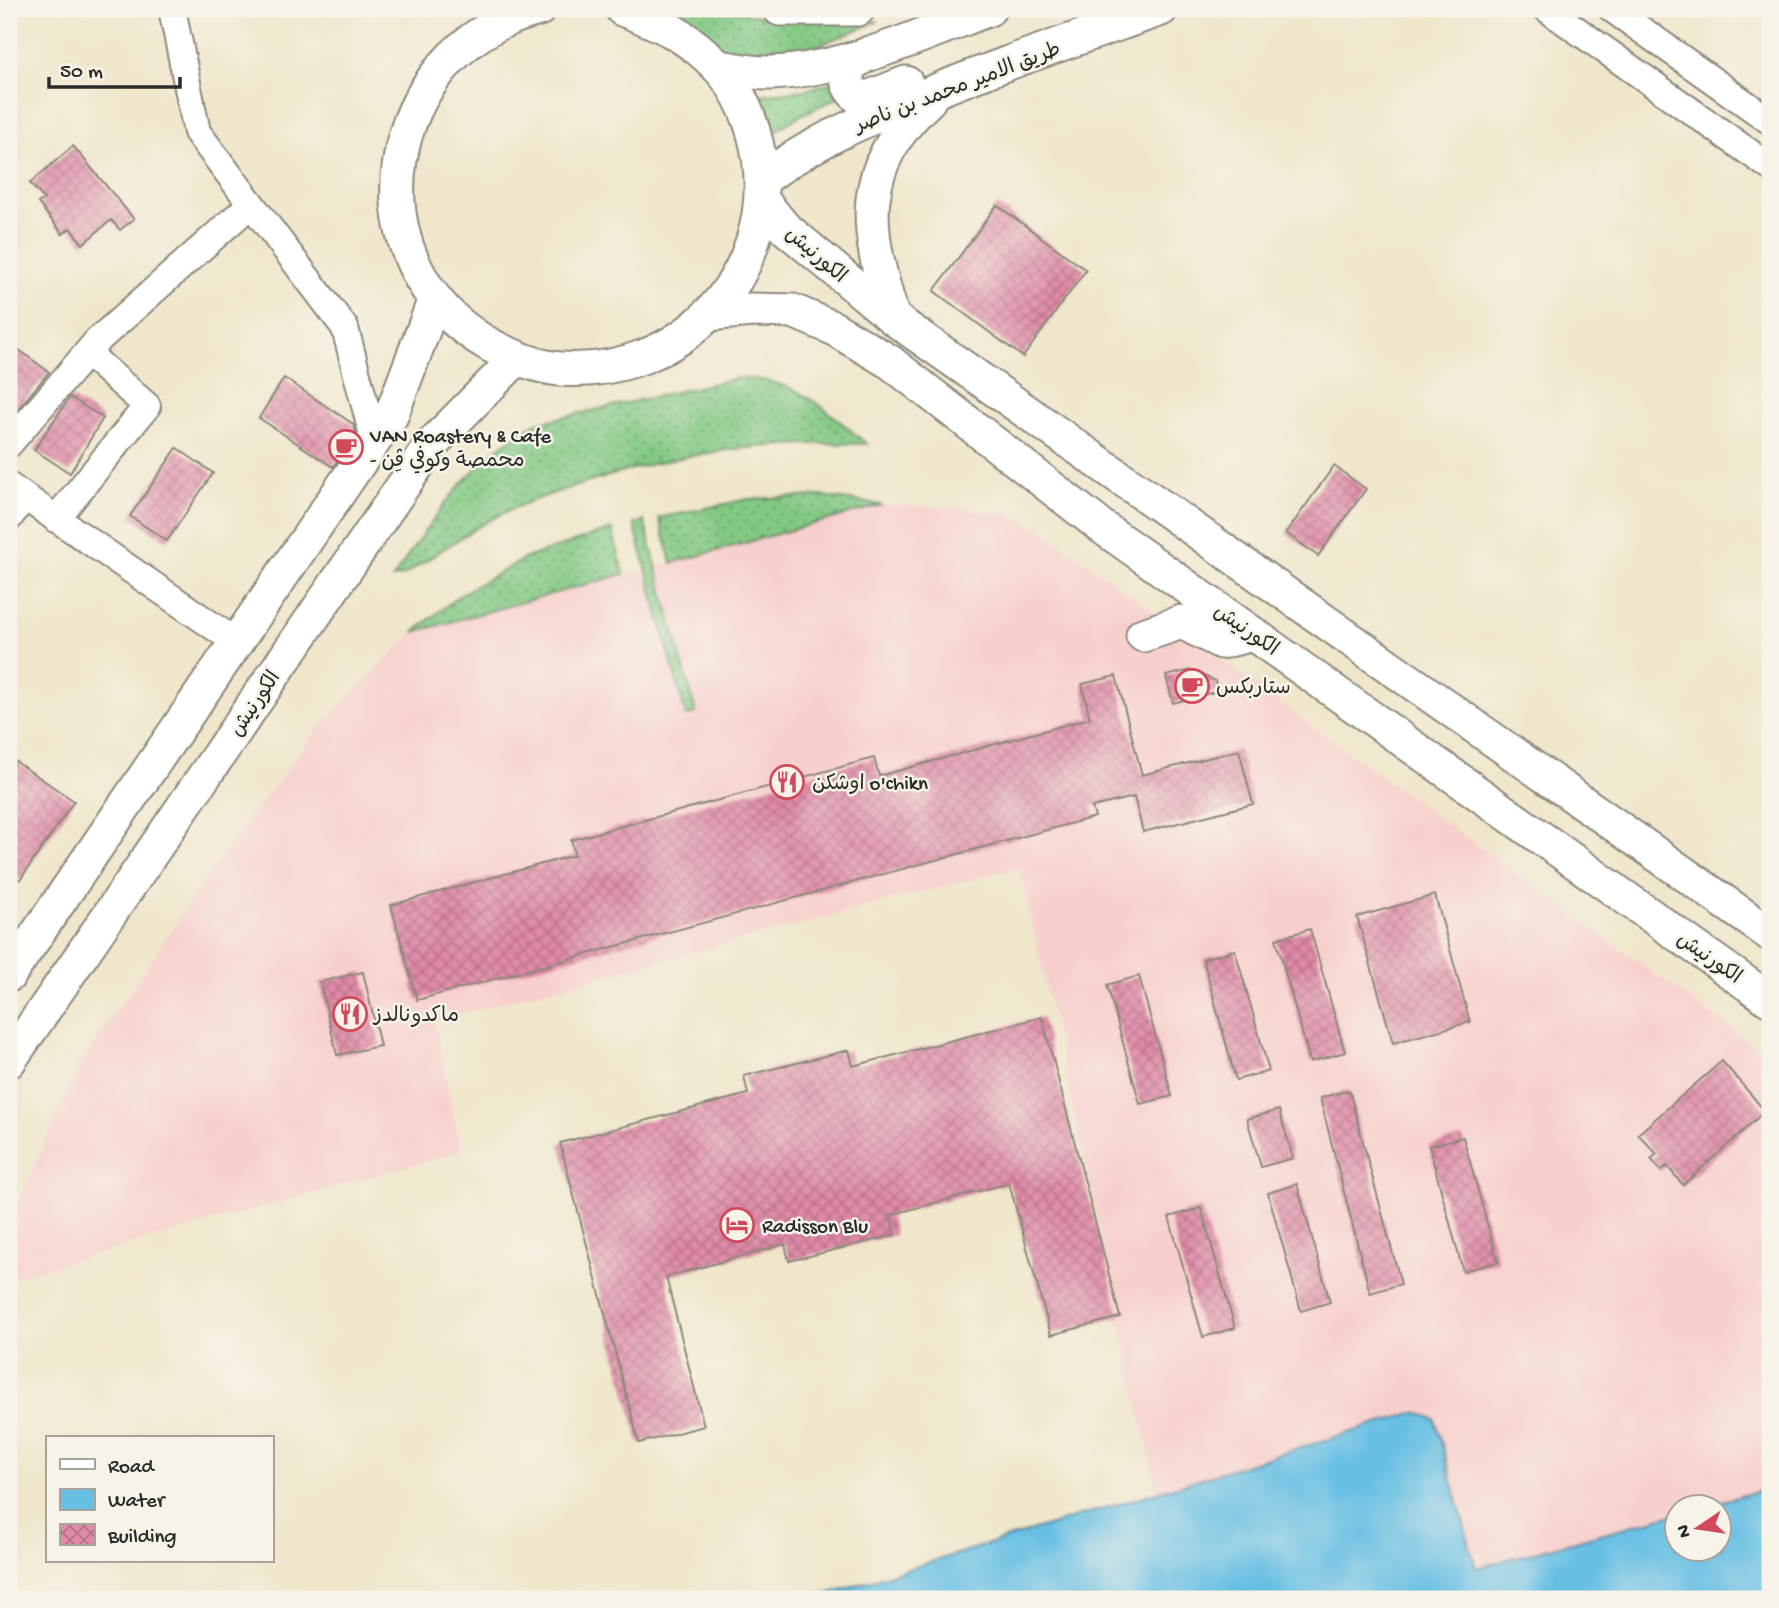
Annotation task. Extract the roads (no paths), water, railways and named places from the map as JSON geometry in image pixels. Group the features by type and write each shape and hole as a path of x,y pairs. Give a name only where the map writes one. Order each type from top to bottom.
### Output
{"main road":[{"path":"465,43 472,9"},
{"path":"539,9 510,16 465,43 427,85 403,136 396,193 407,249 435,299 471,334 516,359 557,369 600,369 641,359 680,341 708,314 741,274 758,228 761,190 756,139 746,114 718,67 671,27 622,9"},
{"path":"780,9 858,9"},
{"path":"718,67 770,73 831,64 869,53 989,9"},
{"name":"طريق الامير محمد بن ناصر","path":"761,190 790,158 844,130 944,87 1161,9"},
{"path":"869,53 849,66 846,79 858,97 870,97 916,79 944,87"},
{"path":"892,318 877,268 871,198 873,187 891,143 906,122 944,87"},
{"name":"الكورنيش","path":"761,190 784,227 892,318 1770,934"},
{"path":"9,975 391,416 435,299"},
{"name":"الكورنيش","path":"708,314 752,310 793,311 833,327 890,362 1102,527 1770,1000"},
{"name":"الكورنيش","path":"9,1061 431,444 516,359"},
{"path":"1143,635 1182,622 1221,642 1253,634"}],"street":[{"path":"172,9 197,132 345,328 374,440"},
{"path":"1547,9 1770,167"},
{"path":"1612,9 1770,121"},
{"path":"9,444 87,353 251,204"},
{"path":"56,519 147,406 87,353"},
{"path":"9,518 16,491 236,642"}],"water":[{"path":"1416,1412 1435,1419 1476,1568 1664,1517 1664,1562 1734,1562 1734,1498 1770,1488 1770,1599 811,1599"}],"place":[{"name":"VAN Roastery & Cafe - محمصة وكوفي ڤِن","path":"346,447"},
{"name":"ستاربكس","path":"1192,686"},
{"name":"اوشكن o'chikn","path":"787,782"},
{"name":"ماكدونالدز","path":"350,1014"},
{"name":"Radisson Blu","path":"737,1225"}]}
